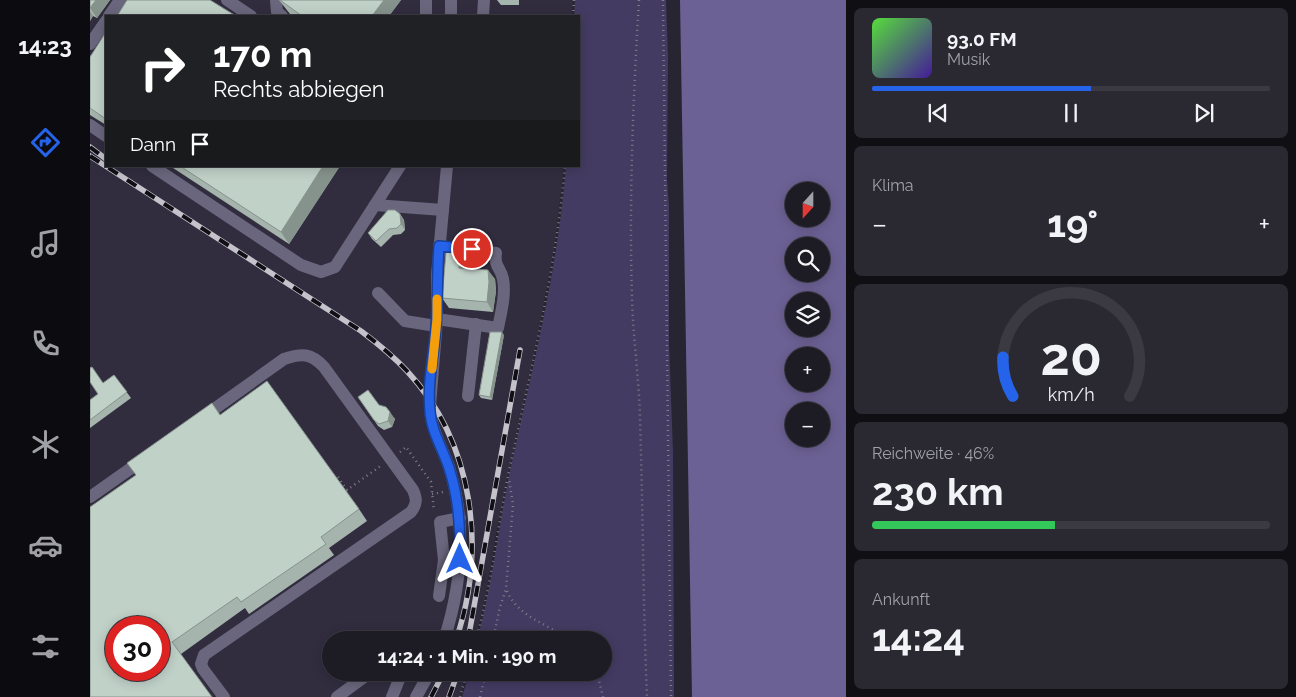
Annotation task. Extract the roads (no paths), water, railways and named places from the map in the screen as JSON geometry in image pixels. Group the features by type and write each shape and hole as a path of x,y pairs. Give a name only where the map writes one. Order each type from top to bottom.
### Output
{"street":[{"path":"110,15 120,0"},
{"path":"227,0 250,15"},
{"path":"276,0 277,12 281,15"},
{"path":"426,0 426,15"},
{"path":"451,0 451,15"},
{"path":"483,15 484,0"},
{"path":"90,44 105,22"},
{"path":"90,125 105,135"},
{"path":"154,167 301,265 321,272 335,267 399,167"},
{"path":"444,631 456,591 460,559 460,518 449,468 434,428 430,411 436,323 436,286 447,167"},
{"path":"375,205 443,210"},
{"path":"378,293 405,321 476,324 498,328 501,313 503,277 495,263 496,253 439,246"},
{"path":"468,396 476,324"},
{"path":"195,422 284,359 293,356 310,355 324,367 413,490 416,497 416,503 411,512 204,655 201,664 224,697"},
{"path":"90,497 155,451"},
{"path":"439,596 444,560 440,522 460,518"},
{"path":"337,697 359,681"},
{"path":"392,697 398,681"},
{"path":"416,697 425,681"}],"railway":[{"path":"90,147 105,158"},
{"path":"90,156 105,166"},
{"path":"107,167 361,331 402,365 430,399 447,431 460,464 468,498 472,534 471,570 466,605 459,631"},
{"path":"470,631 520,350"},
{"path":"431,697 439,681"},
{"path":"449,697 455,681"}]}
